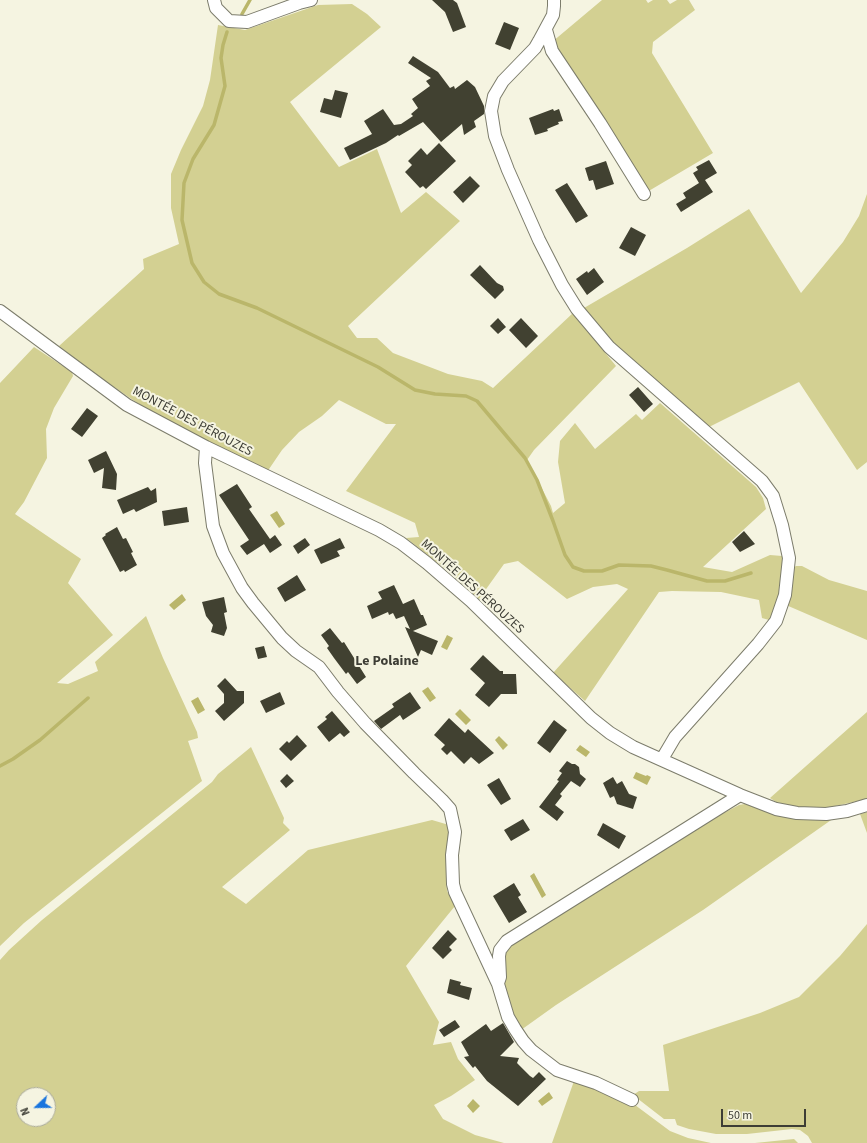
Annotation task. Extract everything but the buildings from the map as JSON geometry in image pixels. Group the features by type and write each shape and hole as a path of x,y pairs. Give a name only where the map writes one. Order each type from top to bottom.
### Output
{"street":[{"path":"214,0 216,8 229,21 247,22 311,0"},
{"path":"554,0 552,15 546,30 535,48 503,81 494,96 492,111 495,136 499,148 542,246 562,285 577,309 609,347 762,481 772,496 782,525 789,558 784,595 776,621 758,644 675,737 662,760"},
{"path":"546,30 552,51 600,123 644,194"},
{"path":"535,48 552,51"},
{"name":"MONTÉE DES PÉROUZES","path":"0,311 127,404 206,447 372,527 401,543 428,563 471,601 591,718 610,733 633,747 740,795 776,809 797,813 826,814 847,811 867,805"},
{"path":"206,447 204,463 213,526 223,553 242,588 282,638 296,651 319,666 338,692 365,723 450,809 455,832 452,855 453,884 455,892 498,984 508,1017 523,1041 531,1050 557,1070 596,1083 632,1100"},
{"path":"498,984 500,977 500,950 507,942 740,795"}],"shaded area":[{"path":"602,0 646,0 648,3 653,0 667,0 670,4 677,0 689,0 695,10 653,42 652,53 713,153 647,192 552,42"},
{"path":"352,4 367,14 381,27 290,102 339,167 377,149 401,213 426,192 460,221 348,326 357,338 377,338 393,353 448,374 482,381 493,388 573,313 616,366 534,450 527,460 551,506 553,513 565,503 558,462 560,441 575,423 595,449 636,414 642,420 660,403 756,487 763,498 766,509 703,567 732,572 770,555 782,556 782,576 778,600 769,620 762,618 759,600 721,592 659,592 585,701 553,673 628,589 617,584 593,587 567,599 518,561 504,564 479,599 452,574 406,538 419,537 415,523 346,491 396,424 386,424 339,400 322,416 299,432 282,450 267,472 180,430 88,369 59,346 144,269 143,259 179,244 171,208 171,174 203,106 210,80 218,25 245,30 318,5"},
{"path":"867,194 867,462 857,470 799,382 707,428 614,346 584,308 687,248 749,209 801,293 843,242 859,216"},
{"path":"34,347 72,372 73,376 54,408 46,429 47,458 24,502 15,514 81,559 68,583 113,635 57,683 68,684 98,671 95,662 146,616 163,658 197,732 198,738 188,741 202,781 24,923 0,946 0,383"},
{"path":"277,511 285,524 279,528 270,515"},
{"path":"796,566 802,566 829,580 867,591 867,640 786,605 793,568"},
{"path":"182,594 186,600 174,610 169,605"},
{"path":"447,635 453,638 447,650 441,647"},
{"path":"428,687 436,698 430,702 422,691"},
{"path":"198,697 205,710 198,714 191,701"},
{"path":"460,709 471,720 466,725 455,714"},
{"path":"867,712 867,799 826,808 802,808 776,802 770,798"},
{"path":"499,736 508,745 503,750 495,740"},
{"path":"580,745 590,752 586,757 576,750"},
{"path":"251,747 284,818 283,823 290,830 222,887 246,904 308,850 432,820 449,825 451,835 448,844 446,876 447,891 455,906 406,966 439,1022 433,1045 451,1042 458,1059 475,1080 434,1105 443,1119 475,1135 504,1143 0,1143 0,960 42,920 212,782 218,774"},
{"path":"636,772 651,777 647,785 633,778"},
{"path":"745,804 789,817 806,820 834,818 703,910 556,1005 521,1030 515,1018 505,985 503,958 507,949 513,943 722,814 739,805"},
{"path":"867,812 867,833 860,814"},
{"path":"534,873 546,895 542,898 530,876"},
{"path":"867,924 867,1143 812,1143 808,1136 800,1130 792,1129 747,1134 716,1134 689,1129 677,1125 675,1119 664,1119 633,1095 639,1091 669,1091 663,1045 760,1013 799,997 840,956"},
{"path":"574,1081 631,1102 670,1131 688,1138 711,1143 552,1143"},
{"path":"549,1092 553,1098 542,1106 538,1101"},
{"path":"473,1099 480,1106 473,1113 467,1106"},
{"path":"794,1139 798,1143 755,1143"}],"waterway":[{"path":"242,14 250,0"},
{"path":"227,32 221,58 225,86 214,125 193,159 184,183 182,220 192,263 204,282 219,294 257,308 378,367 415,390 435,394 466,396 477,401 525,458 537,480 565,555 573,567 584,571 602,571 619,565 651,566 707,581 725,581 751,573"},
{"path":"0,766 13,759 40,740 88,698"}],"district":[{"name":"Le Polaine","path":"387,662"}]}
